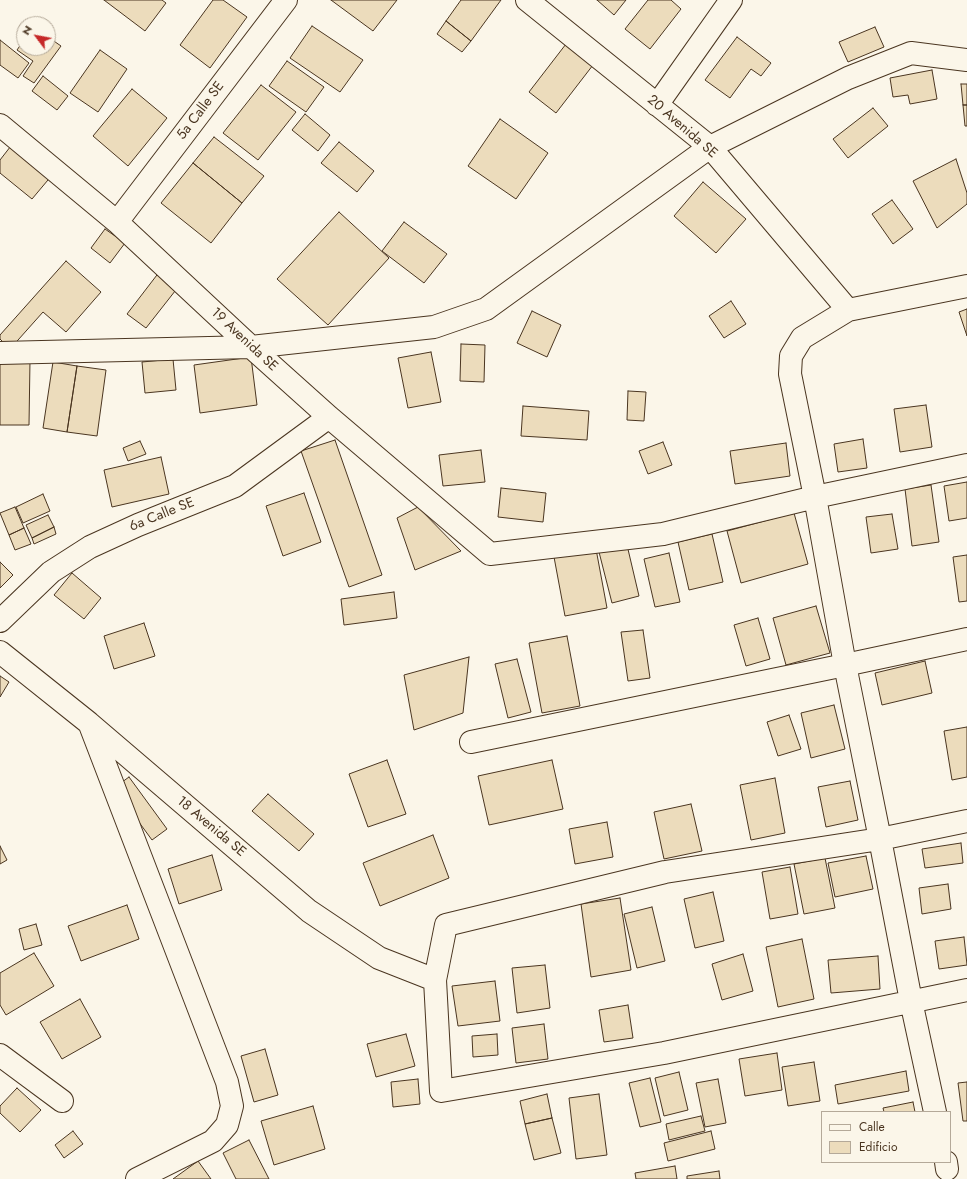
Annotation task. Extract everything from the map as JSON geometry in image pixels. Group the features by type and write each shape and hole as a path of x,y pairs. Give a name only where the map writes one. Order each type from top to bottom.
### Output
{"street":[{"name":"5a Calle SE","path":"117,222 286,0"},
{"name":"20 Avenida SE","path":"527,0 710,148 848,310"},
{"path":"657,105 731,0"},
{"path":"0,353 251,347 434,327 486,309 710,148 848,78 911,53 967,60"},
{"name":"19 Avenida SE","path":"0,125 117,222 251,347 329,417 490,554 663,534 815,497"},
{"path":"935,1111 911,1001 845,665 815,497 790,374 791,356 802,338 848,310 967,286"},
{"name":"6a Calle SE","path":"0,621 51,572 90,547 138,525 235,486 329,417"},
{"path":"815,497 967,465"},
{"path":"471,742 967,639"},
{"name":"18 Avenida SE","path":"0,652 89,723 309,911 379,958 435,980"},
{"path":"89,723 227,1082 232,1106 226,1125 214,1141 138,1179"},
{"path":"967,821 880,839 665,872 446,925 435,980 441,1091 664,1053 967,990"},
{"path":"0,1055 62,1101"}],"building":[{"path":"104,0 162,0 166,3 145,31"},
{"path":"213,0 223,0 247,17 210,68 180,45"},
{"path":"331,0 397,0 373,31"},
{"path":"461,0 501,0 471,41 446,21"},
{"path":"597,0 626,0 614,15"},
{"path":"648,0 671,0 681,9 650,49 625,29"},
{"path":"446,21 471,41 462,52 437,34"},
{"path":"312,26 363,60 340,92 290,58"},
{"path":"875,27 884,47 848,62 839,42"},
{"path":"737,37 771,63 761,76 751,69 730,98 705,80"},
{"path":"0,40 16,53 16,56 20,56 29,63 18,78 0,65"},
{"path":"56,43 61,46 56,53"},
{"path":"566,44 593,65 556,113 529,92"},
{"path":"100,50 127,69 98,112 70,93"},
{"path":"26,56 54,56 34,83 23,76 33,61"},
{"path":"287,61 324,87 306,112 269,86"},
{"path":"932,70 937,99 910,104 908,95 893,97 890,78"},
{"path":"43,76 68,96 57,110 32,91"},
{"path":"961,84 967,84 967,105 963,105"},
{"path":"261,85 296,112 258,160 223,133"},
{"path":"132,89 167,118 128,166 93,136"},
{"path":"963,105 967,105 967,126 965,126"},
{"path":"873,108 888,126 848,158 833,139"},
{"path":"305,114 330,135 318,151 292,130"},
{"path":"500,119 548,153 516,199 468,166"},
{"path":"214,137 264,176 242,203 193,163"},
{"path":"14,142 53,174 32,199 0,173 0,160"},
{"path":"339,142 374,171 357,192 321,163"},
{"path":"956,159 967,193 967,204 937,228 913,181"},
{"path":"193,163 242,203 211,243 161,203"},
{"path":"703,182 746,219 716,253 674,216"},
{"path":"892,200 913,229 893,244 872,214"},
{"path":"339,212 389,258 328,325 277,279"},
{"path":"404,222 447,254 424,283 382,251"},
{"path":"105,229 125,243 110,263 91,248"},
{"path":"66,261 101,292 66,332 43,312 10,349 0,339 0,335"},
{"path":"160,271 179,286 146,328 127,314"},
{"path":"731,301 746,324 724,338 709,316"},
{"path":"967,309 967,336 959,312"},
{"path":"532,311 561,325 547,357 517,343"},
{"path":"461,344 485,345 484,382 460,381"},
{"path":"431,352 441,402 408,408 398,358"},
{"path":"251,357 257,405 200,413 194,365"},
{"path":"173,359 176,390 145,393 142,362"},
{"path":"0,360 30,360 29,425 0,425"},
{"path":"53,362 77,366 67,432 43,428"},
{"path":"77,366 106,370 97,436 67,432"},
{"path":"628,391 646,392 644,421 627,420"},
{"path":"926,405 932,447 900,452 894,409"},
{"path":"523,406 589,411 587,440 521,436"},
{"path":"863,439 867,468 838,472 834,444"},
{"path":"335,440 382,575 349,587 301,451"},
{"path":"140,441 146,454 128,461 123,448"},
{"path":"663,442 672,465 648,474 639,451"},
{"path":"786,443 790,476 735,484 730,451"},
{"path":"481,450 485,482 443,486 439,455"},
{"path":"161,457 169,494 112,507 104,470"},
{"path":"967,482 967,518 949,521 944,486"},
{"path":"931,485 939,542 912,546 905,489"},
{"path":"501,488 546,493 543,522 498,517"},
{"path":"304,493 321,542 283,556 266,506"},
{"path":"43,494 50,511 23,523 16,507"},
{"path":"15,507 24,528 9,535 0,513"},
{"path":"418,507 461,551 415,570 397,518"},
{"path":"794,513 808,564 741,583 727,531"},
{"path":"892,514 898,549 871,553 866,517"},
{"path":"48,515 54,527 32,538 26,525"},
{"path":"54,527 56,534 34,544 32,538"},
{"path":"24,528 31,544 15,550 9,535"},
{"path":"712,534 723,582 689,590 678,542"},
{"path":"627,545 639,596 612,603 599,552"},
{"path":"596,549 607,608 565,616 554,557"},
{"path":"669,553 680,602 655,607 644,559"},
{"path":"967,555 967,601 959,602 953,557"},
{"path":"0,562 13,575 0,588"},
{"path":"72,573 101,598 84,619 54,595"},
{"path":"394,592 397,618 344,625 341,599"},
{"path":"816,606 830,653 786,665 773,618"},
{"path":"758,618 770,659 746,666 734,625"},
{"path":"144,623 155,656 114,669 104,636"},
{"path":"643,630 650,678 628,681 621,632"},
{"path":"567,636 580,706 542,713 529,643"},
{"path":"469,657 463,713 414,730 404,675"},
{"path":"517,659 531,712 508,718 495,664"},
{"path":"925,661 932,693 882,705 875,673"},
{"path":"0,676 9,682 0,697"},
{"path":"834,705 845,749 811,758 801,713"},
{"path":"789,715 801,749 778,756 767,722"},
{"path":"967,727 967,777 952,780 944,731"},
{"path":"387,760 406,814 368,827 349,774"},
{"path":"552,760 563,809 489,825 478,776"},
{"path":"129,777 167,829 152,840 114,788"},
{"path":"775,778 785,833 751,840 740,785"},
{"path":"850,781 858,820 826,827 818,787"},
{"path":"268,794 314,834 299,851 252,811"},
{"path":"691,804 702,851 664,859 654,812"},
{"path":"607,822 613,857 575,864 569,829"},
{"path":"433,835 449,878 380,906 363,863"},
{"path":"961,843 963,863 925,868 922,849"},
{"path":"0,846 7,860 0,864"},
{"path":"212,855 222,890 179,904 168,869"},
{"path":"866,856 873,889 835,897 828,863"},
{"path":"825,858 835,908 804,914 794,864"},
{"path":"790,867 798,914 770,919 762,872"},
{"path":"948,884 951,909 922,914 919,888"},
{"path":"713,892 724,941 695,948 684,899"},
{"path":"620,898 631,970 591,977 581,904"},
{"path":"127,905 139,939 81,961 68,926"},
{"path":"652,907 665,961 637,968 624,914"},
{"path":"36,924 42,945 24,950 19,929"},
{"path":"964,937 967,965 939,969 935,941"},
{"path":"802,939 814,999 778,1007 766,947"},
{"path":"34,953 54,986 6,1015 0,1005 0,973"},
{"path":"743,954 753,991 722,1000 712,964"},
{"path":"878,956 880,989 831,993 828,960"},
{"path":"545,965 550,1008 517,1013 512,968"},
{"path":"495,981 500,1021 458,1026 452,986"},
{"path":"80,999 101,1037 62,1059 40,1022"},
{"path":"628,1005 633,1038 604,1042 599,1010"},
{"path":"544,1024 548,1059 516,1063 512,1028"},
{"path":"406,1034 415,1066 376,1077 367,1044"},
{"path":"497,1034 498,1055 473,1057 472,1036"},
{"path":"265,1049 278,1095 254,1102 241,1056"},
{"path":"777,1053 782,1090 745,1096 739,1059"},
{"path":"814,1062 820,1101 788,1106 782,1067"},
{"path":"906,1071 909,1091 838,1104 835,1085"},
{"path":"679,1072 688,1110 664,1116 655,1078"},
{"path":"650,1078 661,1122 640,1127 629,1083"},
{"path":"418,1079 420,1104 393,1107 391,1082"},
{"path":"718,1079 726,1123 705,1127 696,1083"},
{"path":"967,1082 967,1121 963,1121 958,1083"},
{"path":"17,1088 41,1110 20,1132 0,1113 0,1106"},
{"path":"547,1094 552,1118 525,1124 520,1101"},
{"path":"599,1094 607,1155 576,1159 569,1098"},
{"path":"913,1102 915,1111 884,1111 883,1108"},
{"path":"313,1106 325,1149 274,1165 261,1121"},
{"path":"701,1116 705,1131 669,1140 666,1124"},
{"path":"552,1118 561,1153 534,1160 525,1124"},
{"path":"73,1131 83,1144 64,1158 55,1145"},
{"path":"711,1131 715,1149 668,1161 664,1143"},
{"path":"249,1140 269,1179 236,1179 223,1153"},
{"path":"198,1161 211,1179 173,1179"},
{"path":"675,1166 677,1179 636,1179 635,1173"},
{"path":"719,1171 720,1179 687,1179 687,1176"}]}
